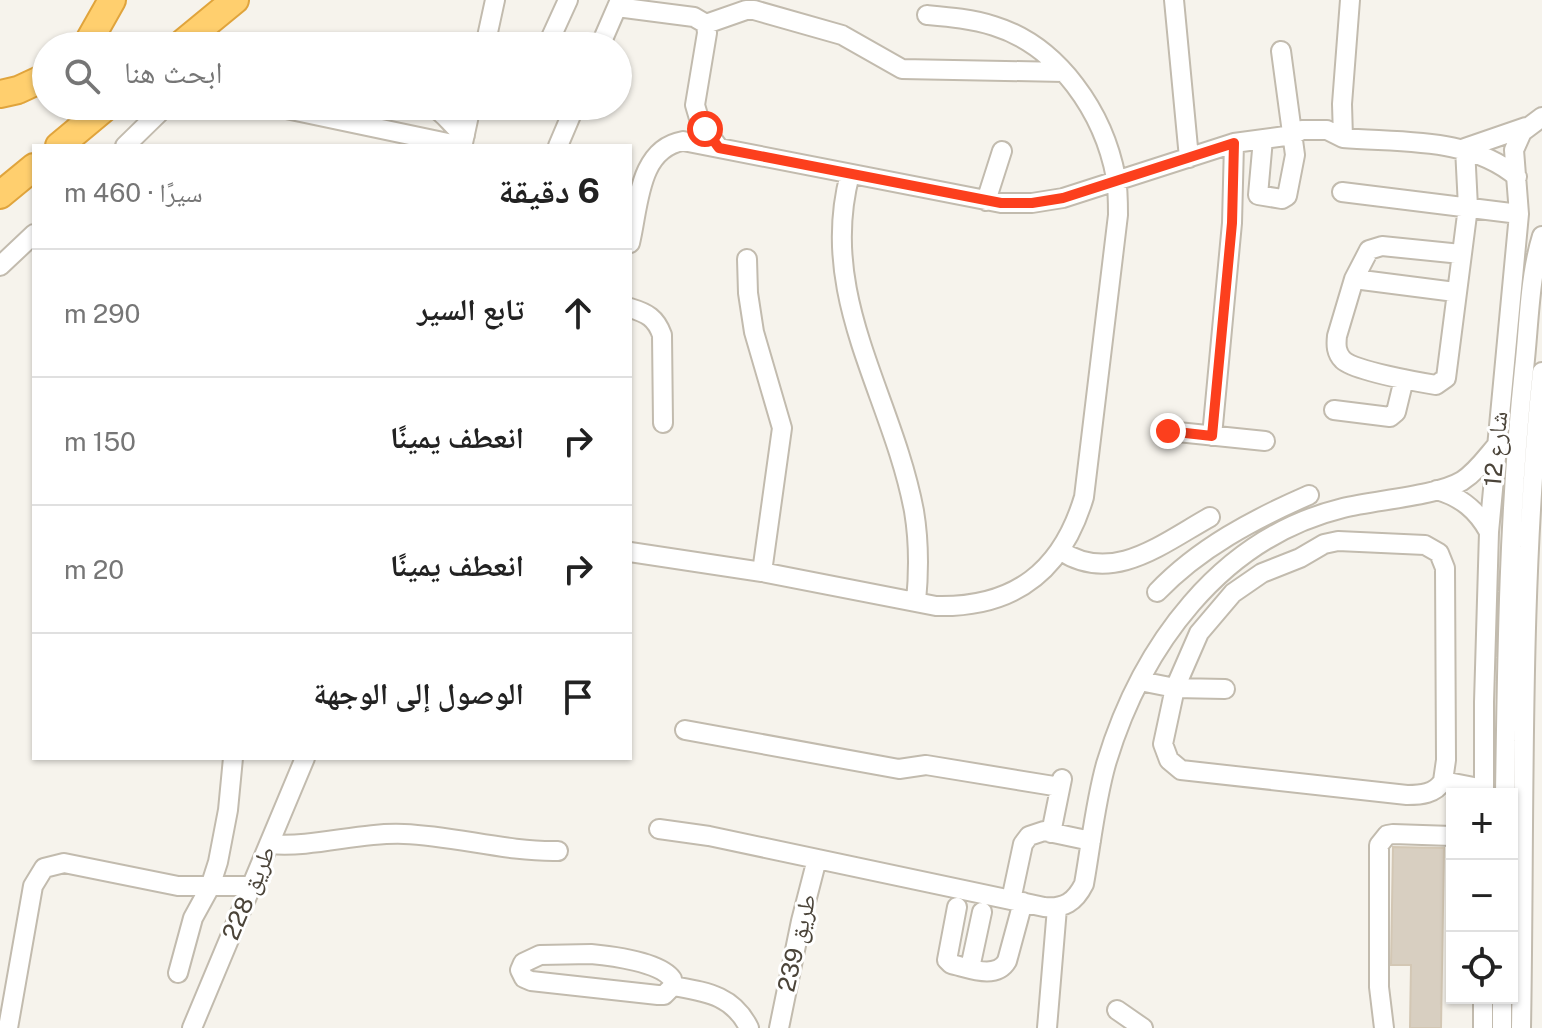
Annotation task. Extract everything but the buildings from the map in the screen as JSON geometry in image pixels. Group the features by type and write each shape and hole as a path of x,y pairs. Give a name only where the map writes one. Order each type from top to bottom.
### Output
{"highway":[{"path":"94,32 112,0"},
{"path":"196,32 235,0"},
{"path":"0,94 32,84"},
{"path":"61,144 90,120"},
{"path":"0,195 32,169"}],"street":[{"path":"488,32 495,0"},
{"path":"553,32 568,0"},
{"path":"1174,0 1189,158"},
{"path":"1343,138 1342,104 1350,0"},
{"path":"606,32 619,4 694,17 706,24 754,10 842,35 902,69 1064,72"},
{"path":"632,552 762,572 916,602 958,606 988,602 1016,591 1040,574 1061,551 1076,526 1084,497 1118,215 1117,181 1108,147 1095,118 1064,72 1044,53 1021,37 996,26 969,19 927,15"},
{"path":"706,24 695,105 700,122 719,148"},
{"path":"1263,139 1258,195 1282,199 1287,196 1295,155 1281,51"},
{"path":"127,144 152,120"},
{"path":"346,120 463,142"},
{"path":"448,120 463,142"},
{"path":"463,142 468,120"},
{"path":"559,144 569,120"},
{"path":"1465,148 1534,122"},
{"name":"شارع 12","path":"1484,788 1489,532 1519,214 1514,150 1517,140 1534,122"},
{"path":"632,224 635,198 650,163 663,147 683,141 986,201 1032,203 1063,198 1234,143 1293,135 1302,141 1320,143 1343,138 1465,148 1495,161 1517,177"},
{"path":"1212,436 1232,223 1234,143"},
{"path":"1461,254 1375,247 1364,255 1337,336 1337,351 1347,363 1436,385 1446,378 1468,207 1465,148"},
{"path":"986,201 1002,151"},
{"path":"850,174 841,226 846,291 911,501 918,546 916,602"},
{"path":"1342,192 1519,214"},
{"path":"0,266 32,236"},
{"name":"شارع 12","path":"1505,788 1510,533 1534,273 1542,236"},
{"path":"747,259 754,332 782,428 762,572"},
{"path":"1354,279 1455,292"},
{"path":"632,309 644,312 657,322 662,335 663,423"},
{"path":"1530,312 1542,331"},
{"path":"1521,1028 1533,883 1533,673 1542,372"},
{"path":"1334,410 1390,417 1396,412 1404,379"},
{"path":"1168,431 1265,441"},
{"path":"659,829 1017,901 1057,908 1069,904 1084,884 1106,766 1140,681 1180,616 1227,567 1264,541 1308,518 1334,510 1454,485 1470,475 1496,446"},
{"path":"1437,490 1472,508 1489,532"},
{"path":"1157,592 1185,566 1211,548 1255,521 1309,495"},
{"path":"1061,551 1082,562 1116,564 1138,557 1210,517"},
{"path":"1264,541 1281,565"},
{"path":"1338,541 1425,545 1439,553 1445,568 1446,760 1443,781 1436,790 1417,795 1188,772 1169,760 1163,744 1175,688 1195,641 1220,605 1248,581 1281,565 1324,544 1338,541"},
{"path":"1211,548 1227,567"},
{"path":"1140,681 1175,688 1225,689"},
{"path":"685,730 899,769 926,765 1061,783 1051,833"},
{"path":"178,973 193,918 210,887 224,836 233,760"},
{"name":"طريق 228","path":"192,1028 304,760"},
{"path":"1443,781 1469,788"},
{"path":"957,907 947,958 951,964 991,972 999,970 1005,965 1025,840 1036,832 1091,841"},
{"path":"269,844 305,846 363,836 404,834 525,850 558,851"},
{"path":"1384,1028 1379,987 1379,845 1387,835 1393,834 1446,836"},
{"name":"طريق 239","path":"779,1028 817,859"},
{"path":"8,1028 33,886 44,868 64,863 178,886 252,886"},
{"path":"1047,1028 1057,908"},
{"path":"970,968 982,912"},
{"path":"540,955 604,955 663,971 672,979 673,986 664,995 531,981 524,978 521,966 526,960 540,955"},
{"path":"673,986 721,997 737,1009 749,1028"},
{"path":"1483,1004 1483,1028"},
{"path":"1502,1004 1502,1028"},
{"path":"1117,1010 1143,1028"}],"route":[{"path":"705,129 719,148 1001,203 1032,203 1063,198 1234,143 1232,223 1212,436 1168,431"}]}
